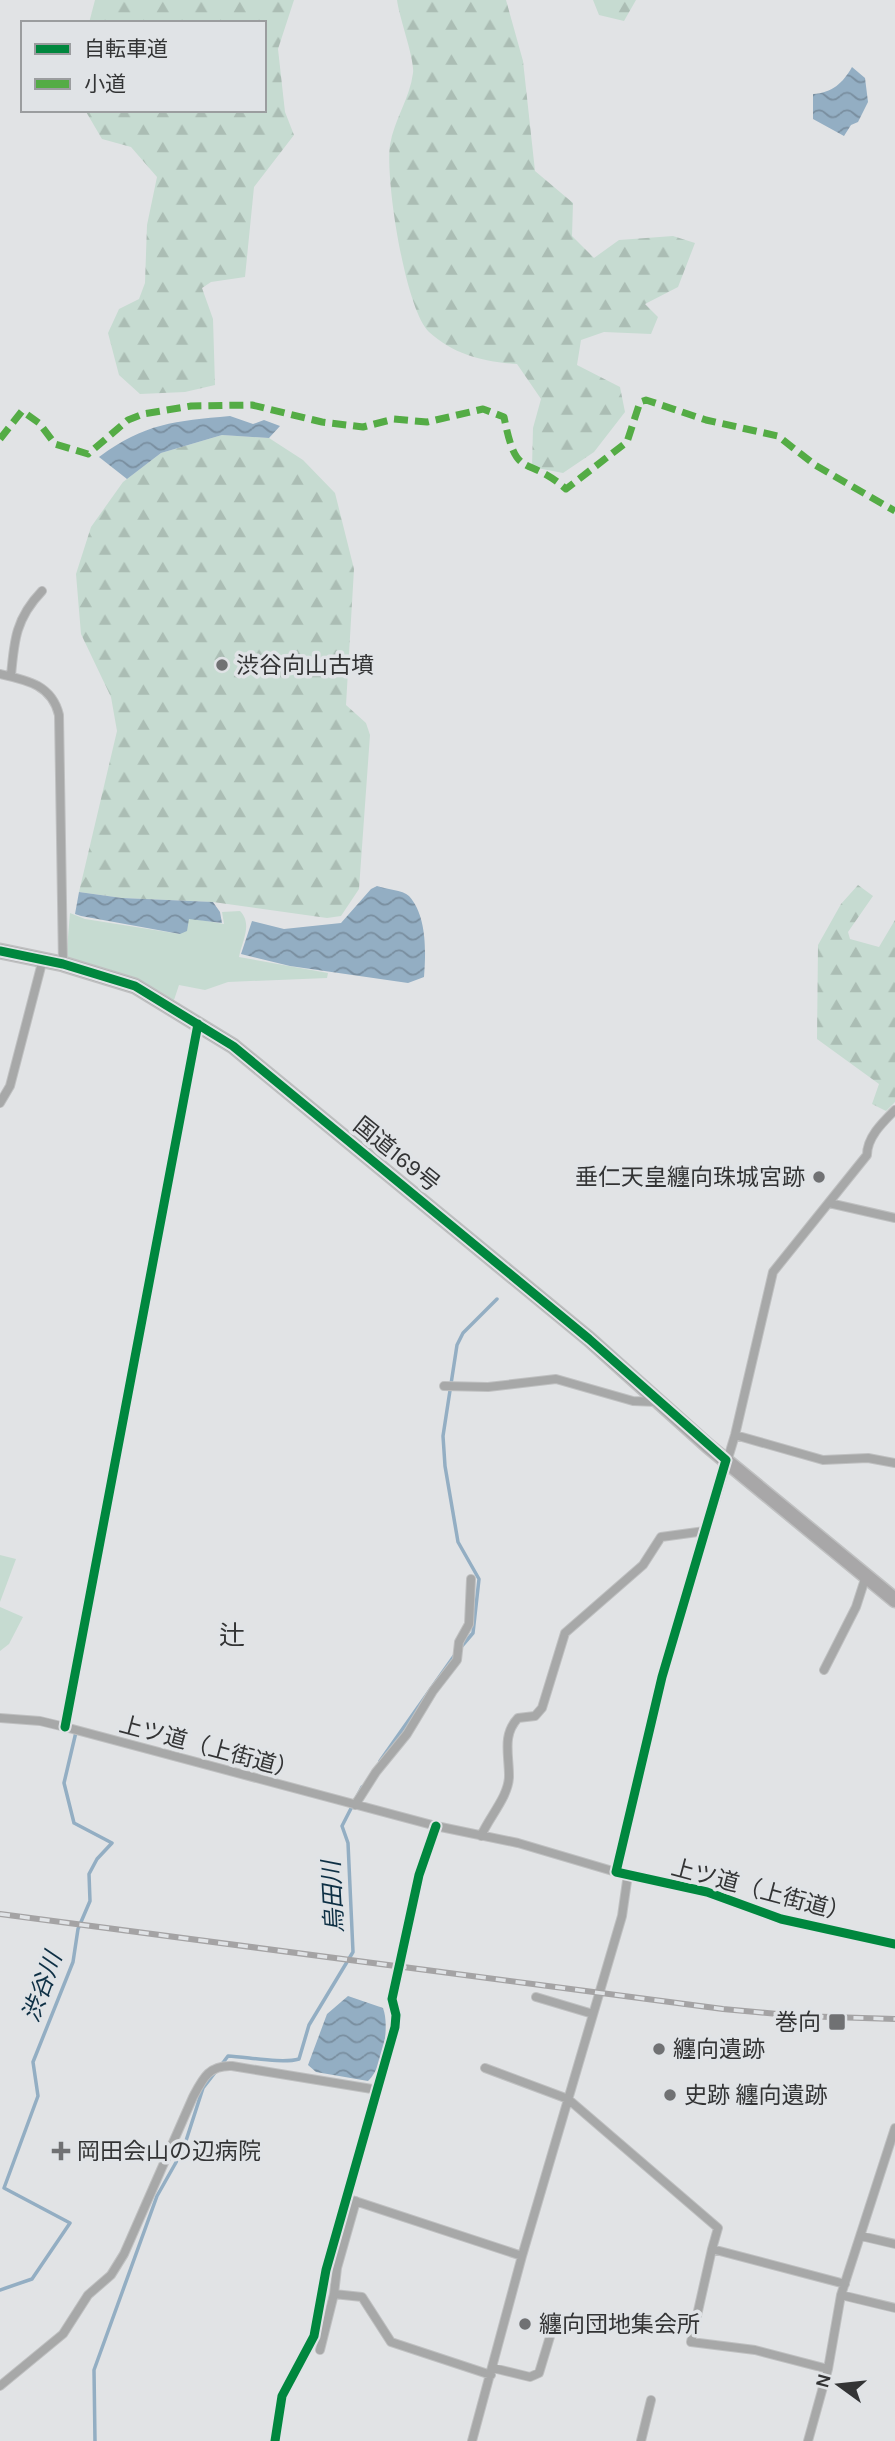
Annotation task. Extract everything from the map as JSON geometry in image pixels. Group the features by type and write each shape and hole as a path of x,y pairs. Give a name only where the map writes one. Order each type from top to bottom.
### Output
{"highway":[{"name":"国道169号","path":"0,951 63,964 135,986 233,1046 589,1339 726,1460 895,1600"}],"street":[{"path":"11,676 13,647 24,609 42,592"},
{"path":"0,674 40,685 57,706 59,715 63,964"},
{"path":"0,1103 10,1086 43,959"},
{"path":"65,1727 198,1024"},
{"path":"616,1872 662,1676 735,1435 773,1272 867,1155 867,1147 878,1128 895,1110"},
{"path":"829,1203 895,1218"},
{"path":"444,1386 488,1387 556,1379 633,1401 660,1402"},
{"path":"735,1435 823,1460 868,1458 895,1462"},
{"path":"481,1836 507,1785 506,1757 512,1724 518,1718 535,1716 542,1708 565,1633 643,1565 661,1537 705,1531"},
{"path":"824,1670 856,1607 866,1576"},
{"path":"355,1805 376,1772 407,1734 433,1690 457,1660 459,1642 469,1624 471,1579"},
{"name":"上ツ道（上街道）","path":"0,1718 40,1721 65,1727 436,1826 616,1872 707,1892 781,1919 895,1944"},
{"path":"320,2350 334,2294 351,2200 396,2027 397,2015 392,1999 419,1875 436,1826"},
{"path":"472,2441 522,2256 622,1916 628,1874"},
{"path":"536,1997 593,2014"},
{"path":"0,2386 63,2334 88,2295 111,2275 124,2255 193,2097 207,2073 218,2066 232,2066 378,2090"},
{"path":"485,2068 568,2099 718,2228 691,2342 755,2350 828,2368"},
{"path":"807,2441 828,2368 841,2295 895,2128"},
{"path":"351,2200 522,2256"},
{"path":"275,2441 282,2396 314,2336 326,2270 351,2200"},
{"path":"861,2235 895,2244"},
{"path":"712,2249 845,2284"},
{"path":"334,2294 362,2297 391,2342 492,2371 530,2377 539,2372 552,2330"},
{"path":"841,2295 895,2308"},
{"path":"641,2441 652,2400"}],"green space":[{"path":"95,0 294,0 278,49 285,112 294,135 254,187 245,277 211,282 202,288 213,319 215,385 185,392 140,394 119,375 108,333 119,309 139,299 145,283 147,225 157,177 131,147 102,139 86,112 266,112 266,21 90,21"},
{"path":"397,0 506,0 523,61 535,171 573,203 572,236 594,258 619,240 673,236 695,243 678,287 645,304 658,317 651,334 604,332 581,340 577,365 620,387 625,412 594,452 563,473 532,467 533,428 541,399 517,364 482,359 459,352 439,340 420,319 412,298 394,213 389,162 392,136 413,73 412,58"},
{"path":"593,0 636,0 624,21 599,15"},
{"name":"渋谷向山古墳","path":"222,435 269,438 303,460 335,493 354,569 346,705 366,723 370,735 359,889 341,916 327,918 213,902 122,898 79,892 117,731 111,697 81,634 76,574 91,527 123,482 161,453"},
{"path":"858,885 873,896 848,932 850,939 879,947 895,920 895,1102 886,1111 872,1104 879,1084 817,1039 818,945 841,904"},
{"path":"240,911 246,921 246,933 239,957 328,973 327,978 228,982 205,990 179,985 174,1000 142,985 66,961 70,913 85,919 180,934 189,918 224,924 222,912"},
{"path":"0,1555 16,1559 0,1602"},
{"path":"0,1607 23,1617 9,1644 0,1651"}],"water":[{"path":"852,67 865,78 868,102 858,122 851,125 844,136 813,119 813,94 826,92 836,86"},
{"path":"230,416 253,424 264,420 280,426 269,438 222,435 161,453 127,479 99,457 146,430 177,422"},
{"path":"377,886 406,894 415,904 424,934 424,977 408,983 290,966 241,954 252,921 284,929 341,923 371,889"},
{"path":"79,892 122,898 213,902 220,912 222,923 189,919 187,931 180,934 81,916 75,914"},
{"path":"348,1996 383,2008 385,2016 384,2046 378,2067 368,2081 316,2072 308,2065 327,2014"}],"waterway":[{"name":"烏田川","path":"461,1647 473,1633 479,1579 458,1542 445,1466 443,1436 457,1345 463,1333 497,1299"},
{"name":"烏田川","path":"380,1761 454,1656"},
{"name":"渋谷川","path":"0,2290 32,2279 70,2223 4,2188 38,2096 33,2062 73,1962 78,1929 90,1901 89,1874 97,1859 112,1843 74,1823 64,1783 76,1732"},
{"name":"烏田川","path":"222,2064 228,2056 274,2061 299,2059 309,2025 353,1952 348,1843 342,1826 362,1787"},
{"name":"烏田川","path":"95,2441 94,2370 157,2196 183,2150 203,2088 217,2070"}],"railway":[{"path":"0,1914 723,2009 799,2016 895,2019"}],"marked path":[{"path":"0,439 22,411 39,423 55,444 88,454 128,420 143,414 191,406 252,405 322,422 363,427 394,419 427,422 483,409 504,417 513,451 524,464 552,478 566,489 627,442 640,402 646,400 706,420 778,436 815,465 895,511"}],"cycle path":[{"path":"0,951 63,964 135,986 233,1046 589,1339 726,1460 662,1677 616,1872 707,1892 781,1919 895,1944"},
{"path":"65,1727 198,1024"},
{"path":"275,2441 282,2396 314,2336 326,2270 395,2027 396,2015 392,1999 419,1875 436,1826"}],"place":[{"name":"渋谷向山古墳","path":"222,665"},
{"name":"垂仁天皇纏向珠城宮跡","path":"819,1177"},
{"name":"巻向","path":"837,2022"},
{"name":"纏向遺跡","path":"659,2049"},
{"name":"史跡 纏向遺跡","path":"670,2095"},
{"name":"岡田会山の辺病院","path":"61,2151"},
{"name":"纏向団地集会所","path":"525,2324"}],"district":[{"name":"辻","path":"232,1635"}]}
